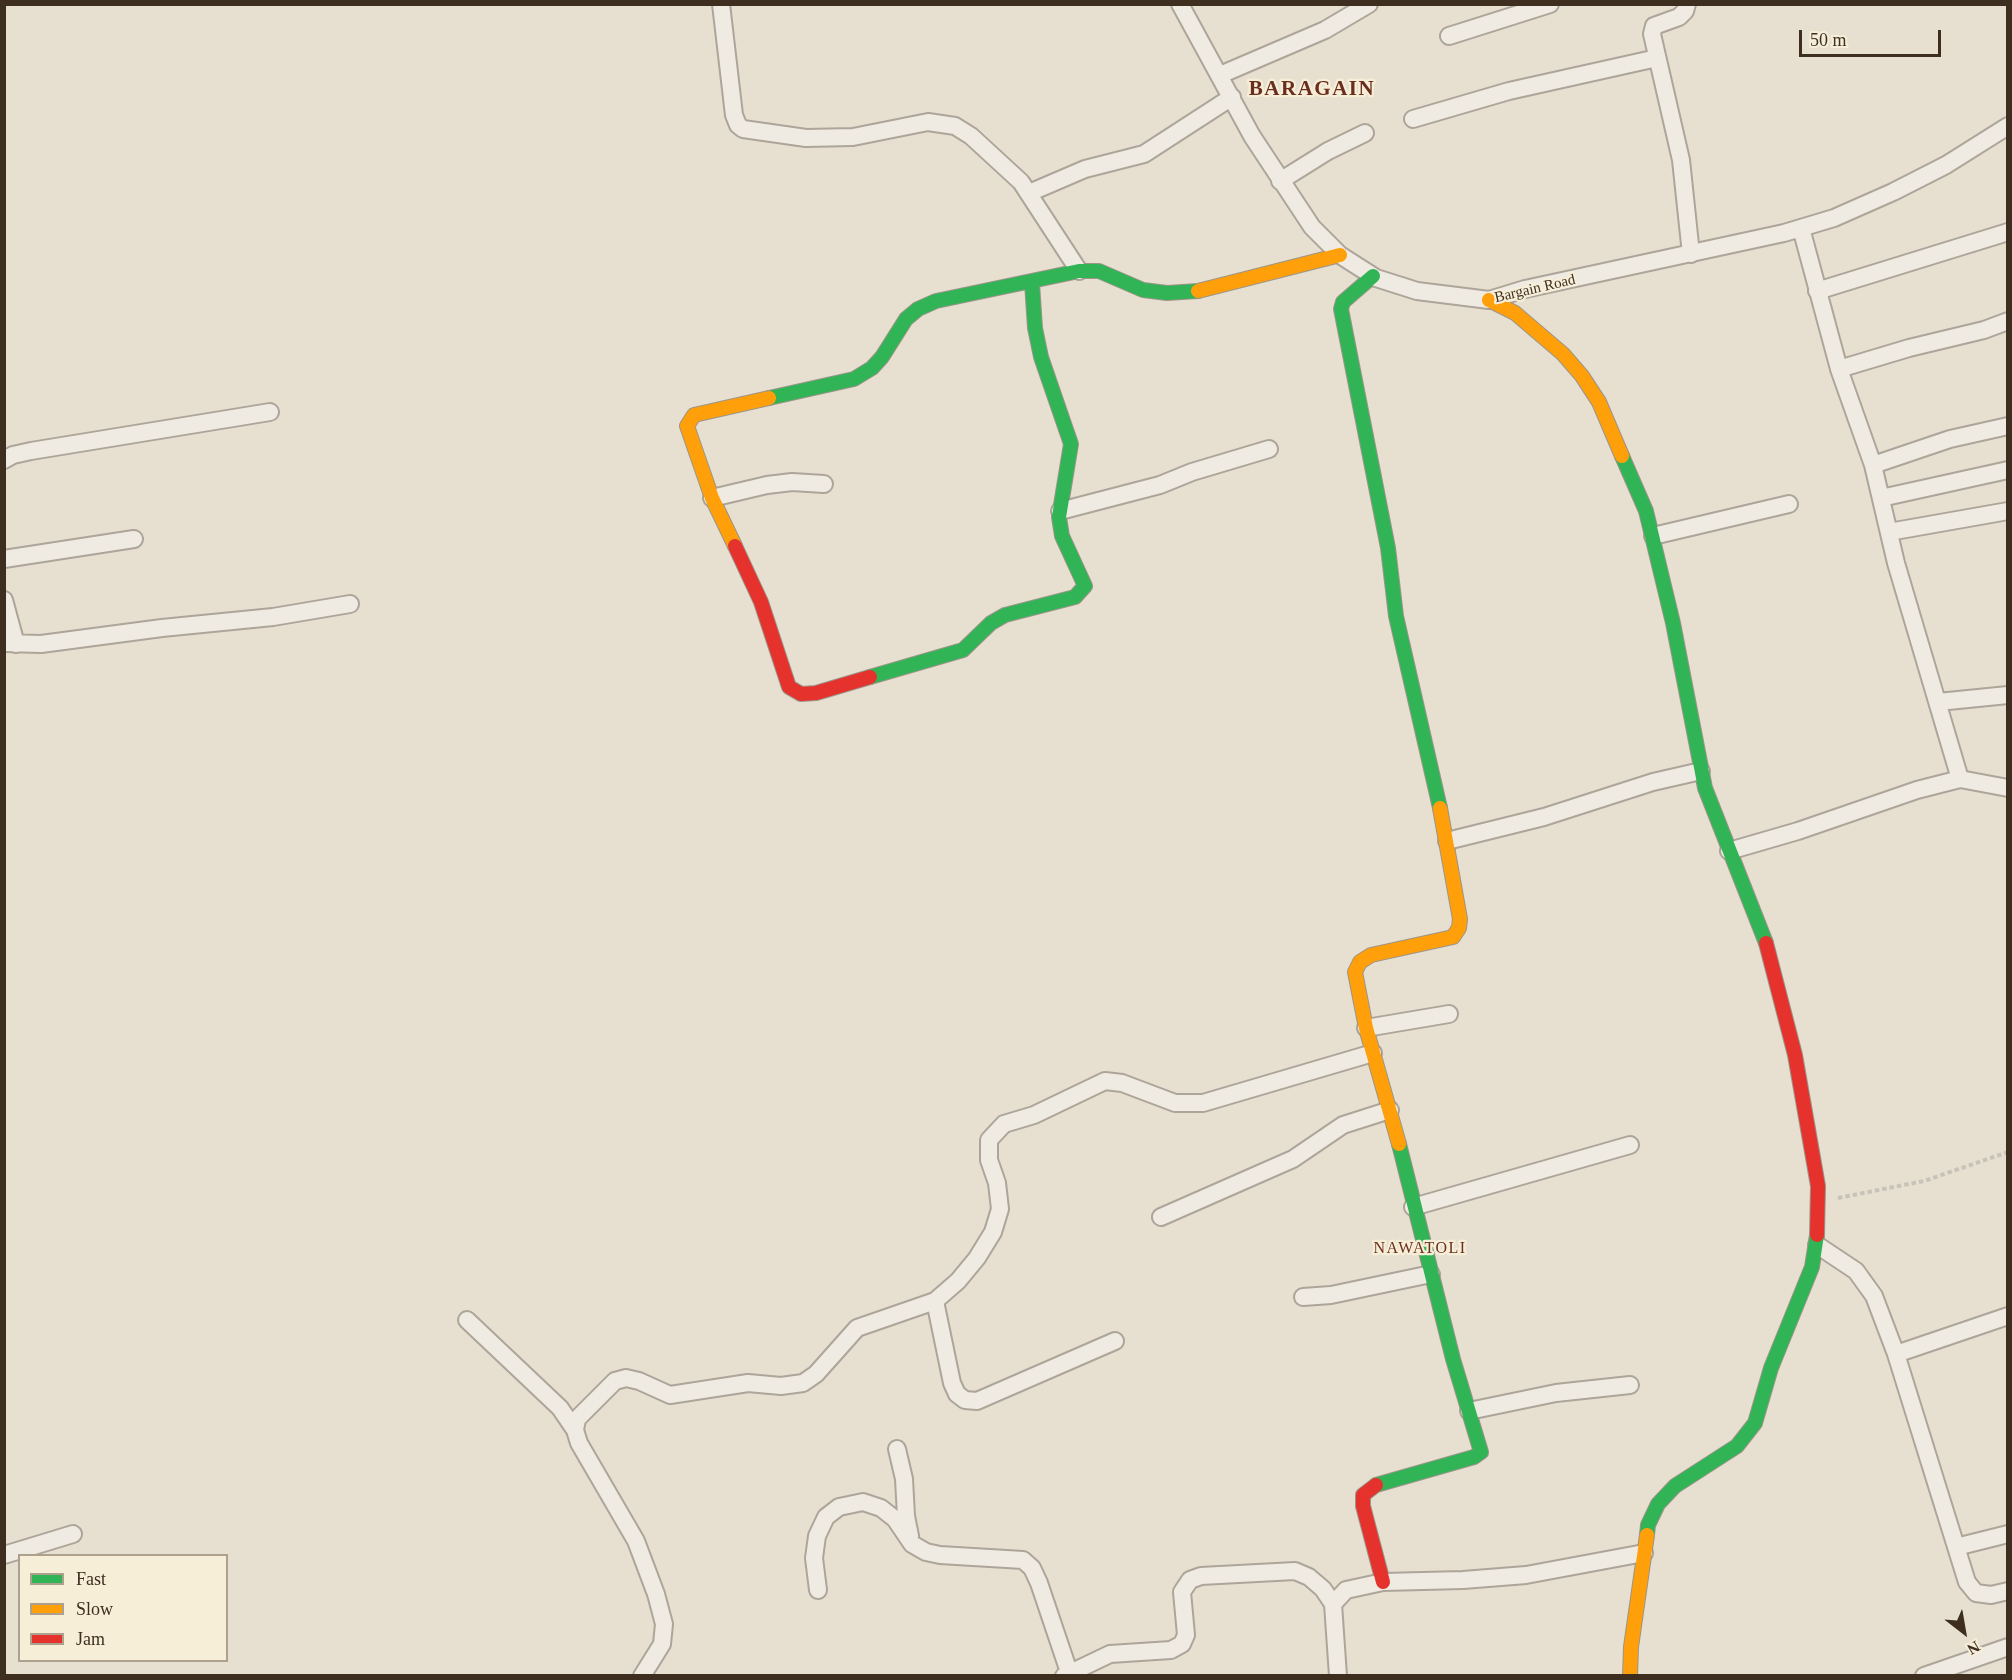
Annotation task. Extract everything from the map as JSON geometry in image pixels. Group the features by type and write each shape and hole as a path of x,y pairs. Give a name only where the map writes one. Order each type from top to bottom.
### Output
{"street":[{"path":"721,4 734,115 738,125 743,129 806,138 853,137 910,124 942,123 955,126 971,136 1008,168 1029,193 1079,271"},
{"name":"Bargain Road","path":"1180,4 1280,181 1312,227 1340,255 1373,276 1417,291 1489,300 1525,289 1801,228 1834,218 1893,192 1963,156 2007,126"},
{"path":"1220,75 1325,30 1369,4"},
{"path":"1449,36 1550,4"},
{"path":"1687,4 1685,11 1679,17 1654,26 1652,34 1682,160 1691,254"},
{"path":"1413,119 1509,90 1657,58"},
{"path":"1029,193 1085,169 1144,154 1232,97"},
{"path":"1280,181 1328,151 1365,133"},
{"path":"1801,228 1839,369 1873,465 1896,563 1960,779"},
{"path":"1817,291 2007,232"},
{"path":"1032,283 1035,328 1041,357 1071,444 1060,511 1062,536 1085,586 1082,592 1075,597 1005,615 991,623 963,650 816,693 801,694 789,687 761,602 712,498 690,440 687,426 694,415 854,379 877,362 906,319 918,309 936,301 1032,283 1079,271 1099,271 1143,290 1167,293 1194,292 1340,255"},
{"path":"1373,276 1343,302 1341,309 1388,548 1396,616 1447,841 1459,928 1453,937 1443,941 1385,951 1360,962 1355,972 1366,1028 1390,1110 1431,1274 1469,1411 1479,1437 1481,1452 1437,1469 1379,1483 1369,1488 1363,1495 1363,1506 1383,1582"},
{"path":"1489,300 1515,313 1563,354 1582,376 1599,402 1622,452 1653,536 1674,623 1701,771 1729,851 1762,930 1778,985 1795,1055 1818,1201 1817,1245 1812,1267 1771,1368 1755,1423 1737,1446 1676,1486 1658,1504 1648,1525 1630,1676"},
{"path":"1839,369 1909,348 1983,330 2007,321"},
{"path":"4,460 22,453 270,412"},
{"path":"1873,465 1950,439 2007,426"},
{"path":"1060,511 1160,485 1192,472 1269,449"},
{"path":"1881,498 2007,470"},
{"path":"712,498 767,484 792,482 824,484"},
{"path":"1653,536 1789,504"},
{"path":"1889,532 2007,511"},
{"path":"4,560 134,539"},
{"path":"4,600 10,644 41,644 162,628 273,617 350,604"},
{"path":"1938,702 2007,695"},
{"path":"1447,841 1544,817 1653,782 1701,771"},
{"path":"1729,851 1798,831 1917,790 1960,779 2007,788"},
{"path":"1366,1028 1449,1014"},
{"path":"575,1430 577,1419 595,1400 615,1381 626,1378 670,1395 748,1383 781,1386 803,1383 816,1374 857,1328 935,1301 964,1274 993,1233 1000,1209 997,1183 988,1160 989,1140 1004,1124 1034,1115 1105,1081 1122,1083 1175,1103 1203,1103 1373,1053"},
{"path":"1161,1217 1293,1159 1343,1125 1390,1110"},
{"path":"1413,1207 1630,1145"},
{"path":"1817,1245 1856,1270 1874,1296 1896,1354 1967,1582 1976,1593 1991,1595 2007,1591"},
{"path":"1303,1297 1342,1293 1431,1274"},
{"path":"935,1301 952,1383 957,1394 966,1400 977,1401 1115,1341"},
{"path":"1896,1354 2007,1316"},
{"path":"467,1320 560,1408 575,1430 579,1443 636,1541 656,1594 664,1624 662,1644 642,1676"},
{"path":"1469,1411 1556,1393 1630,1385"},
{"path":"897,1449 904,1479 906,1516 912,1544"},
{"path":"818,1590 814,1558 817,1536 826,1516 839,1507 863,1502 881,1508 895,1519 912,1544 926,1552 940,1555 1023,1560 1032,1568 1039,1583 1066,1674 1110,1654 1171,1650 1182,1644 1186,1635 1182,1592 1190,1580 1202,1576 1295,1571 1309,1577 1323,1589 1334,1604 1338,1676"},
{"path":"4,1555 73,1534"},
{"path":"1956,1547 2007,1534"},
{"path":"1334,1604 1346,1590 1383,1582 1463,1580 1526,1575 1644,1553"},
{"path":"1924,1676 2007,1647"}],"path":[{"path":"1818,1201 1857,1196 1924,1181 2007,1152"}],"traffic: fast":[{"path":"769,398 854,379 872,368 882,357 906,319 918,309 936,301 1079,271 1099,271 1143,290 1167,293 1198,291"},
{"path":"1373,276 1343,302 1341,309 1388,548 1396,616 1440,808"},
{"path":"870,677 963,650 991,623 1005,615 1075,597 1085,586 1062,536 1059,517 1071,444 1041,357 1035,328 1032,283"},
{"path":"1622,456 1646,511 1673,623 1705,788 1766,943"},
{"path":"1376,1485 1474,1457 1481,1452 1453,1359 1399,1144"},
{"path":"1647,1535 1648,1525 1658,1504 1675,1486 1737,1446 1755,1423 1771,1368 1812,1267 1817,1235"}],"traffic: slow":[{"path":"1198,291 1340,255"},
{"path":"1489,300 1515,313 1563,354 1582,376 1599,402 1622,456"},
{"path":"735,546 712,498 687,426 694,415 769,398"},
{"path":"1399,1144 1366,1028 1355,972 1360,962 1371,955 1453,937 1459,928 1460,919 1440,808"},
{"path":"1630,1676 1631,1647 1647,1535"}],"traffic: jam":[{"path":"735,546 761,602 789,687 801,694 816,693 870,677"},
{"path":"1766,943 1795,1055 1818,1186 1817,1235"},
{"path":"1376,1485 1363,1495 1363,1506 1383,1582"}],"district":[{"name":"BARAGAIN","path":"1312,90"},
{"name":"NAWATOLI","path":"1420,1249"}]}
